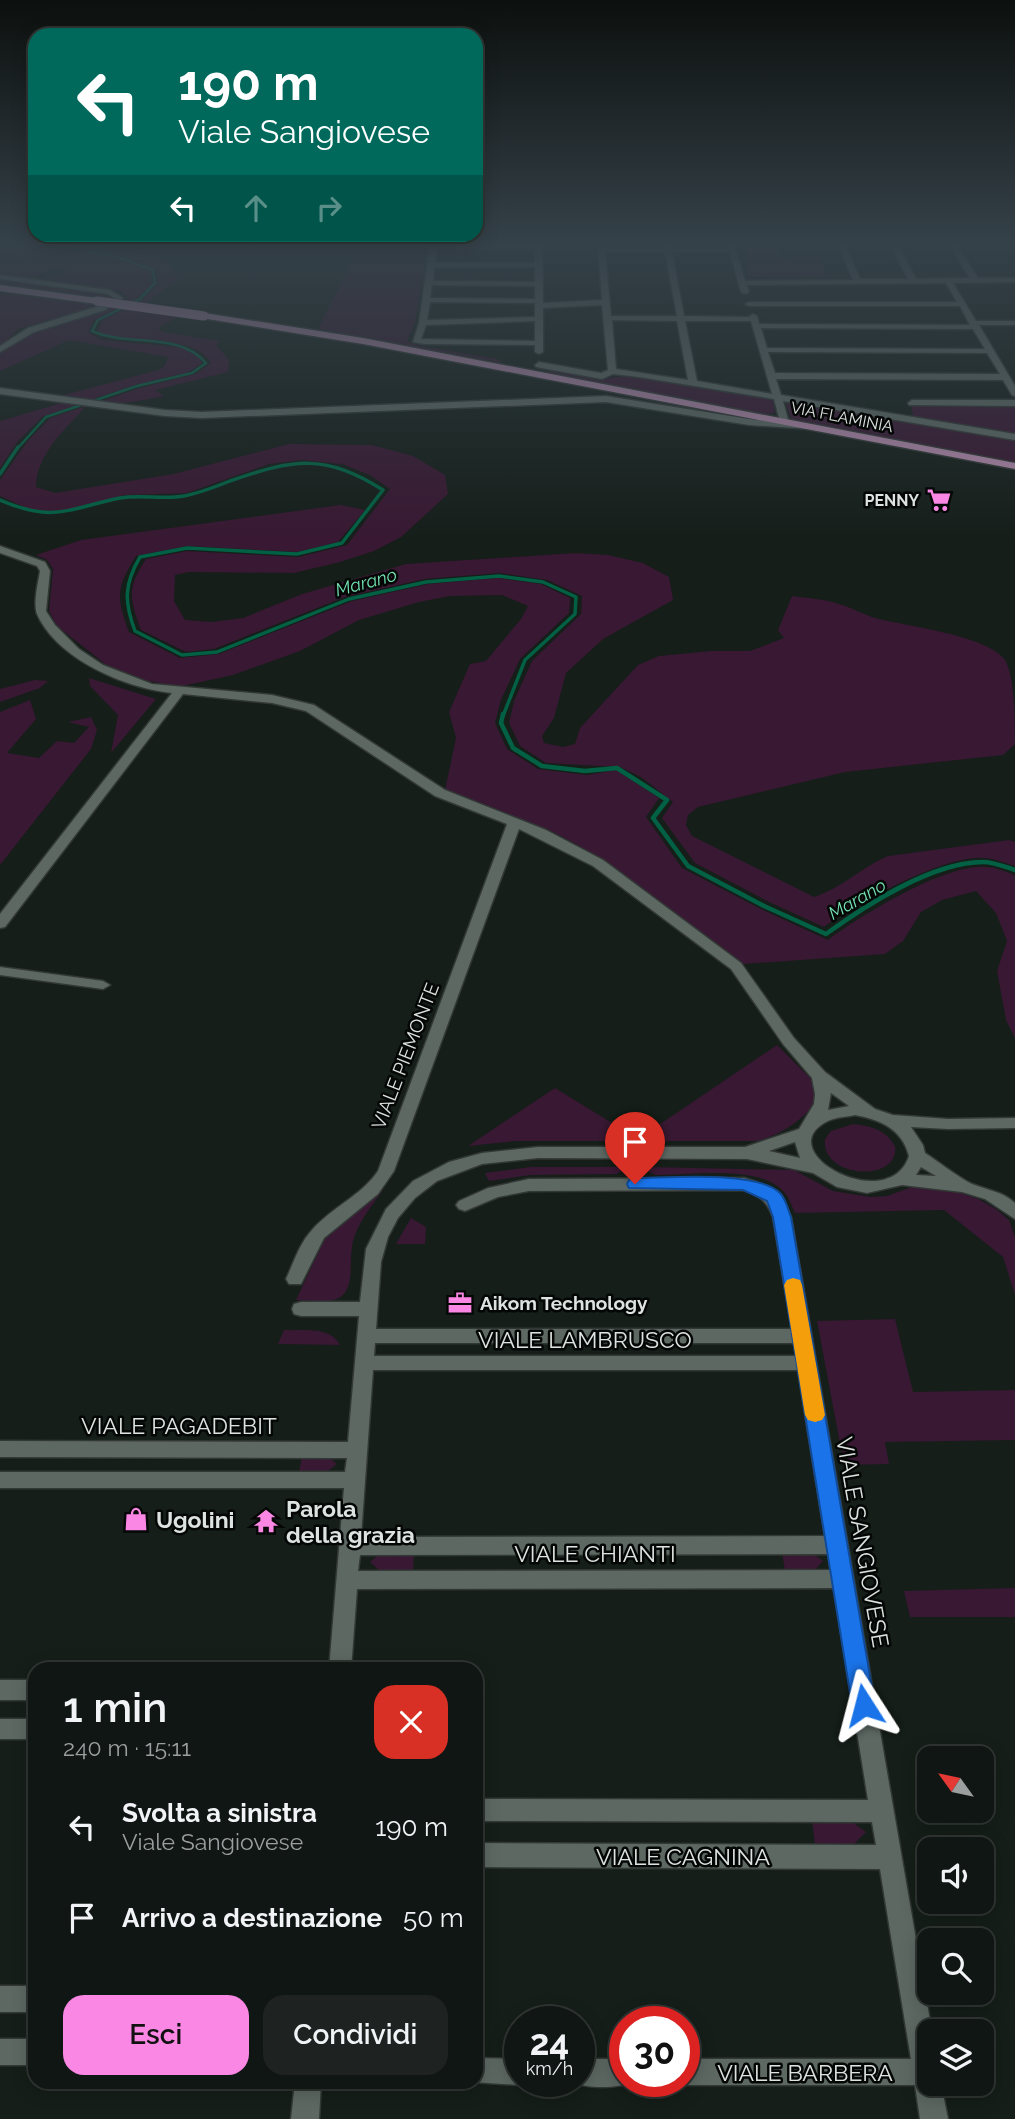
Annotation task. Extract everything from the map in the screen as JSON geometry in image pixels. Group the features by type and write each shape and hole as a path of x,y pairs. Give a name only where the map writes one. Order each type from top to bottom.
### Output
{"main road":[{"name":"VIA FLAMINIA","path":"374,343 538,370 812,428 1015,466"}],"street":[{"path":"526,343 539,343 538,370 602,376 612,371 1015,437"},
{"path":"609,343 612,371"},
{"path":"685,343 693,383"},
{"path":"761,343 785,422"},
{"path":"985,343 1015,393"},
{"path":"763,350 990,351"},
{"path":"771,376 1005,377"},
{"path":"0,391 165,414 202,415 606,399 749,422 812,428"},
{"path":"912,403 1015,403"},
{"path":"672,409 694,404"},
{"path":"0,549 40,564 45,571 41,611 51,628 75,651 115,675 150,687 272,699 310,708 440,793 515,822 598,863 645,901 736,966 788,1041 819,1076 870,1112 890,1119 948,1124 1015,1123"},
{"path":"0,924 179,691"},
{"name":"VIALE PIEMONTE","path":"295,1279 316,1236 338,1215 377,1188 386,1171 515,822"},
{"path":"0,971 103,985"},
{"path":"815,1168 806,1157 802,1145 809,1127 823,1108 825,1096 819,1076"},
{"path":"747,1153 839,1111 870,1112"},
{"path":"890,1119 911,1135 917,1150 961,1185"},
{"path":"341,1662 366,1336 377,1238 390,1215 408,1195 429,1178 454,1166 505,1155 747,1153 815,1168 839,1181 866,1186 885,1185 901,1179 915,1165 917,1150 927,1132 948,1124"},
{"path":"633,1154 635,1184"},
{"path":"901,1179 961,1185 1003,1202 1015,1213"},
{"name":"VIALE SANGIOVESE","path":"465,1205 494,1192 529,1185 744,1184 766,1191 775,1198 782,1217 917,2019"},
{"path":"301,1310 369,1309"},
{"name":"VIALE LAMBRUSCO","path":"366,1336 802,1336"},
{"name":"VIALE LAMBRUSCO","path":"364,1363 806,1363"},
{"name":"VIALE PAGADEBIT","path":"0,1449 357,1450"},
{"path":"0,1480 355,1480"},
{"name":"VIALE CHIANTI","path":"350,1546 837,1545"},
{"name":"VIALE CHIANTI","path":"347,1580 843,1579"},
{"path":"0,1690 28,1690"},
{"path":"0,1729 28,1729"},
{"path":"483,1810 882,1811"},
{"name":"VIALE CAGNINA","path":"483,1855 890,1857"},
{"path":"0,1999 28,1999"},
{"path":"0,2052 28,2052"},
{"path":"483,2071 504,2071"},
{"name":"VIALE BARBERA","path":"700,2072 917,2072"},
{"path":"305,2119 307,2089"},
{"name":"VIALE SANGIOVESE","path":"930,2096 934,2119"}],"shaded area":[{"path":"16,343 63,343 0,371 0,354"},
{"path":"86,343 132,343 186,348 198,356 202,363 189,372 135,385 90,400 60,396 159,370 165,366 168,357"},
{"path":"174,343 218,343 216,345 229,360 228,372 155,390 164,396 123,403 99,402 196,374 211,363 193,348"},
{"path":"395,343 412,343 497,359 503,363"},
{"path":"551,370 603,379 624,376 643,378 768,399 773,401 775,413 762,415 547,372"},
{"path":"785,400 1015,440 1015,462 801,422 791,419"},
{"path":"62,403 77,405 42,417 18,441 0,468 0,421"},
{"path":"911,405 1015,405 1015,434 913,416"},
{"path":"86,406 47,453 37,475 36,487 55,493 174,474 289,444 372,445 413,456 445,475 448,494 401,537 374,551 294,573 189,572 175,575 174,601 185,620 212,622 243,618 302,594 406,564 576,553 608,555 643,563 669,577 673,600 603,639 566,673 554,718 542,736 544,743 563,747 575,744 580,728 638,665 659,656 750,651 784,638 778,630 792,596 834,602 874,618 946,633 982,644 1005,660 1011,677 1015,744 1003,755 845,772 698,807 688,815 686,825 692,836 814,897 888,856 1009,840 1015,842 1015,866 983,858 946,864 878,894 824,927 695,863 662,818 673,802 641,777 620,767 546,763 520,746 509,723 514,701 532,661 581,614 582,596 547,580 499,573 425,579 345,597 214,649 186,652 141,630 132,593 146,559 187,551 298,557 347,545 390,489 370,475 342,464 301,460 269,464 187,493 124,495 59,513 33,511 0,496 0,480 28,441 50,418"},
{"path":"341,505 365,510 338,542 297,552 187,546 136,556 125,576 120,593 129,632 180,658 219,654 352,601 428,584 498,578 541,584 570,598 569,613 520,659 501,700 495,723 507,749 538,769 587,775 616,770 659,798 646,817 682,868 828,940 882,905 949,873 986,867 1012,874 1015,876 1015,1038 1006,1020 997,971 1007,941 996,913 976,891 942,900 921,912 903,941 885,954 743,964 602,860 574,843 549,830 445,790 456,738 449,712 470,664 486,661 521,619 528,606 502,595 450,596 419,602 359,620 300,651 233,675 178,687 136,678 105,664 57,626 49,611 53,569 47,560 36,555 81,540"},
{"path":"89,678 156,699 111,753 118,715 90,686"},
{"path":"35,680 48,681 40,688 0,702 0,689"},
{"path":"30,700 36,719 7,753 39,758 57,741 74,743 89,727 68,722 91,717 97,730 91,749 0,865 0,712"},
{"path":"777,1045 814,1082 817,1100 783,1131 757,1141 516,1141 468,1146 555,1088 638,1139"},
{"path":"853,1124 877,1130 887,1136 895,1146 893,1158 885,1166 874,1171 846,1168 835,1162 827,1152 825,1139 831,1131"},
{"path":"531,1167 618,1167 622,1171 616,1174 530,1175 489,1181 485,1173"},
{"path":"648,1167 794,1170 833,1191 871,1197 887,1196 917,1185 952,1190 978,1199 1009,1220 1015,1237 1015,1295 1003,1257 944,1210 795,1213 781,1189 755,1177 722,1173 656,1175 649,1172"},
{"path":"383,1190 356,1232 349,1282 344,1294 329,1301 296,1300 325,1238 339,1220"},
{"path":"411,1218 426,1227 425,1244 396,1244"},
{"path":"895,1319 913,1392 1015,1390 1015,1440 885,1442 889,1464 844,1465 817,1321"},
{"path":"284,1330 323,1332 336,1339 340,1345 278,1344"},
{"path":"302,1456 327,1456 337,1464 325,1473 299,1473"},
{"path":"382,1552 414,1552 413,1571 381,1572 370,1562"},
{"path":"782,1552 811,1552 823,1561 814,1571 785,1571"},
{"path":"1015,1588 1015,1617 910,1617 904,1591"},
{"path":"812,1819 848,1819 866,1832 852,1846 815,1846"}],"waterway":[{"name":"Marano","path":"17,449 46,417 137,386 192,373 206,363 195,353 167,343"},
{"name":"Marano","path":"0,474 18,447"},
{"name":"Marano","path":"0,500 34,511 60,512 120,498 184,496 291,464 326,465 362,478 383,490 342,543 297,554 187,548 140,557 127,593 135,631 182,655 217,652 349,599 426,582 499,576 543,582 576,597 575,614 525,660 503,716"},
{"name":"Marano","path":"503,714 501,723 513,748 542,766 585,771 617,768 667,800 653,818 688,866 764,906 826,934 880,898 943,869 983,862 1015,870"}],"slow traffic":[{"path":"793,1285 815,1415"}],"place":[{"name":"PENNY","path":"939,500"},
{"name":"Aikom Technology","path":"460,1303"},
{"name":"Ugolini","path":"136,1519"},
{"name":"Parola della grazia","path":"266,1521"}],"route":[{"path":"635,1184 744,1184 766,1191 775,1198 782,1217 864,1705"}]}
